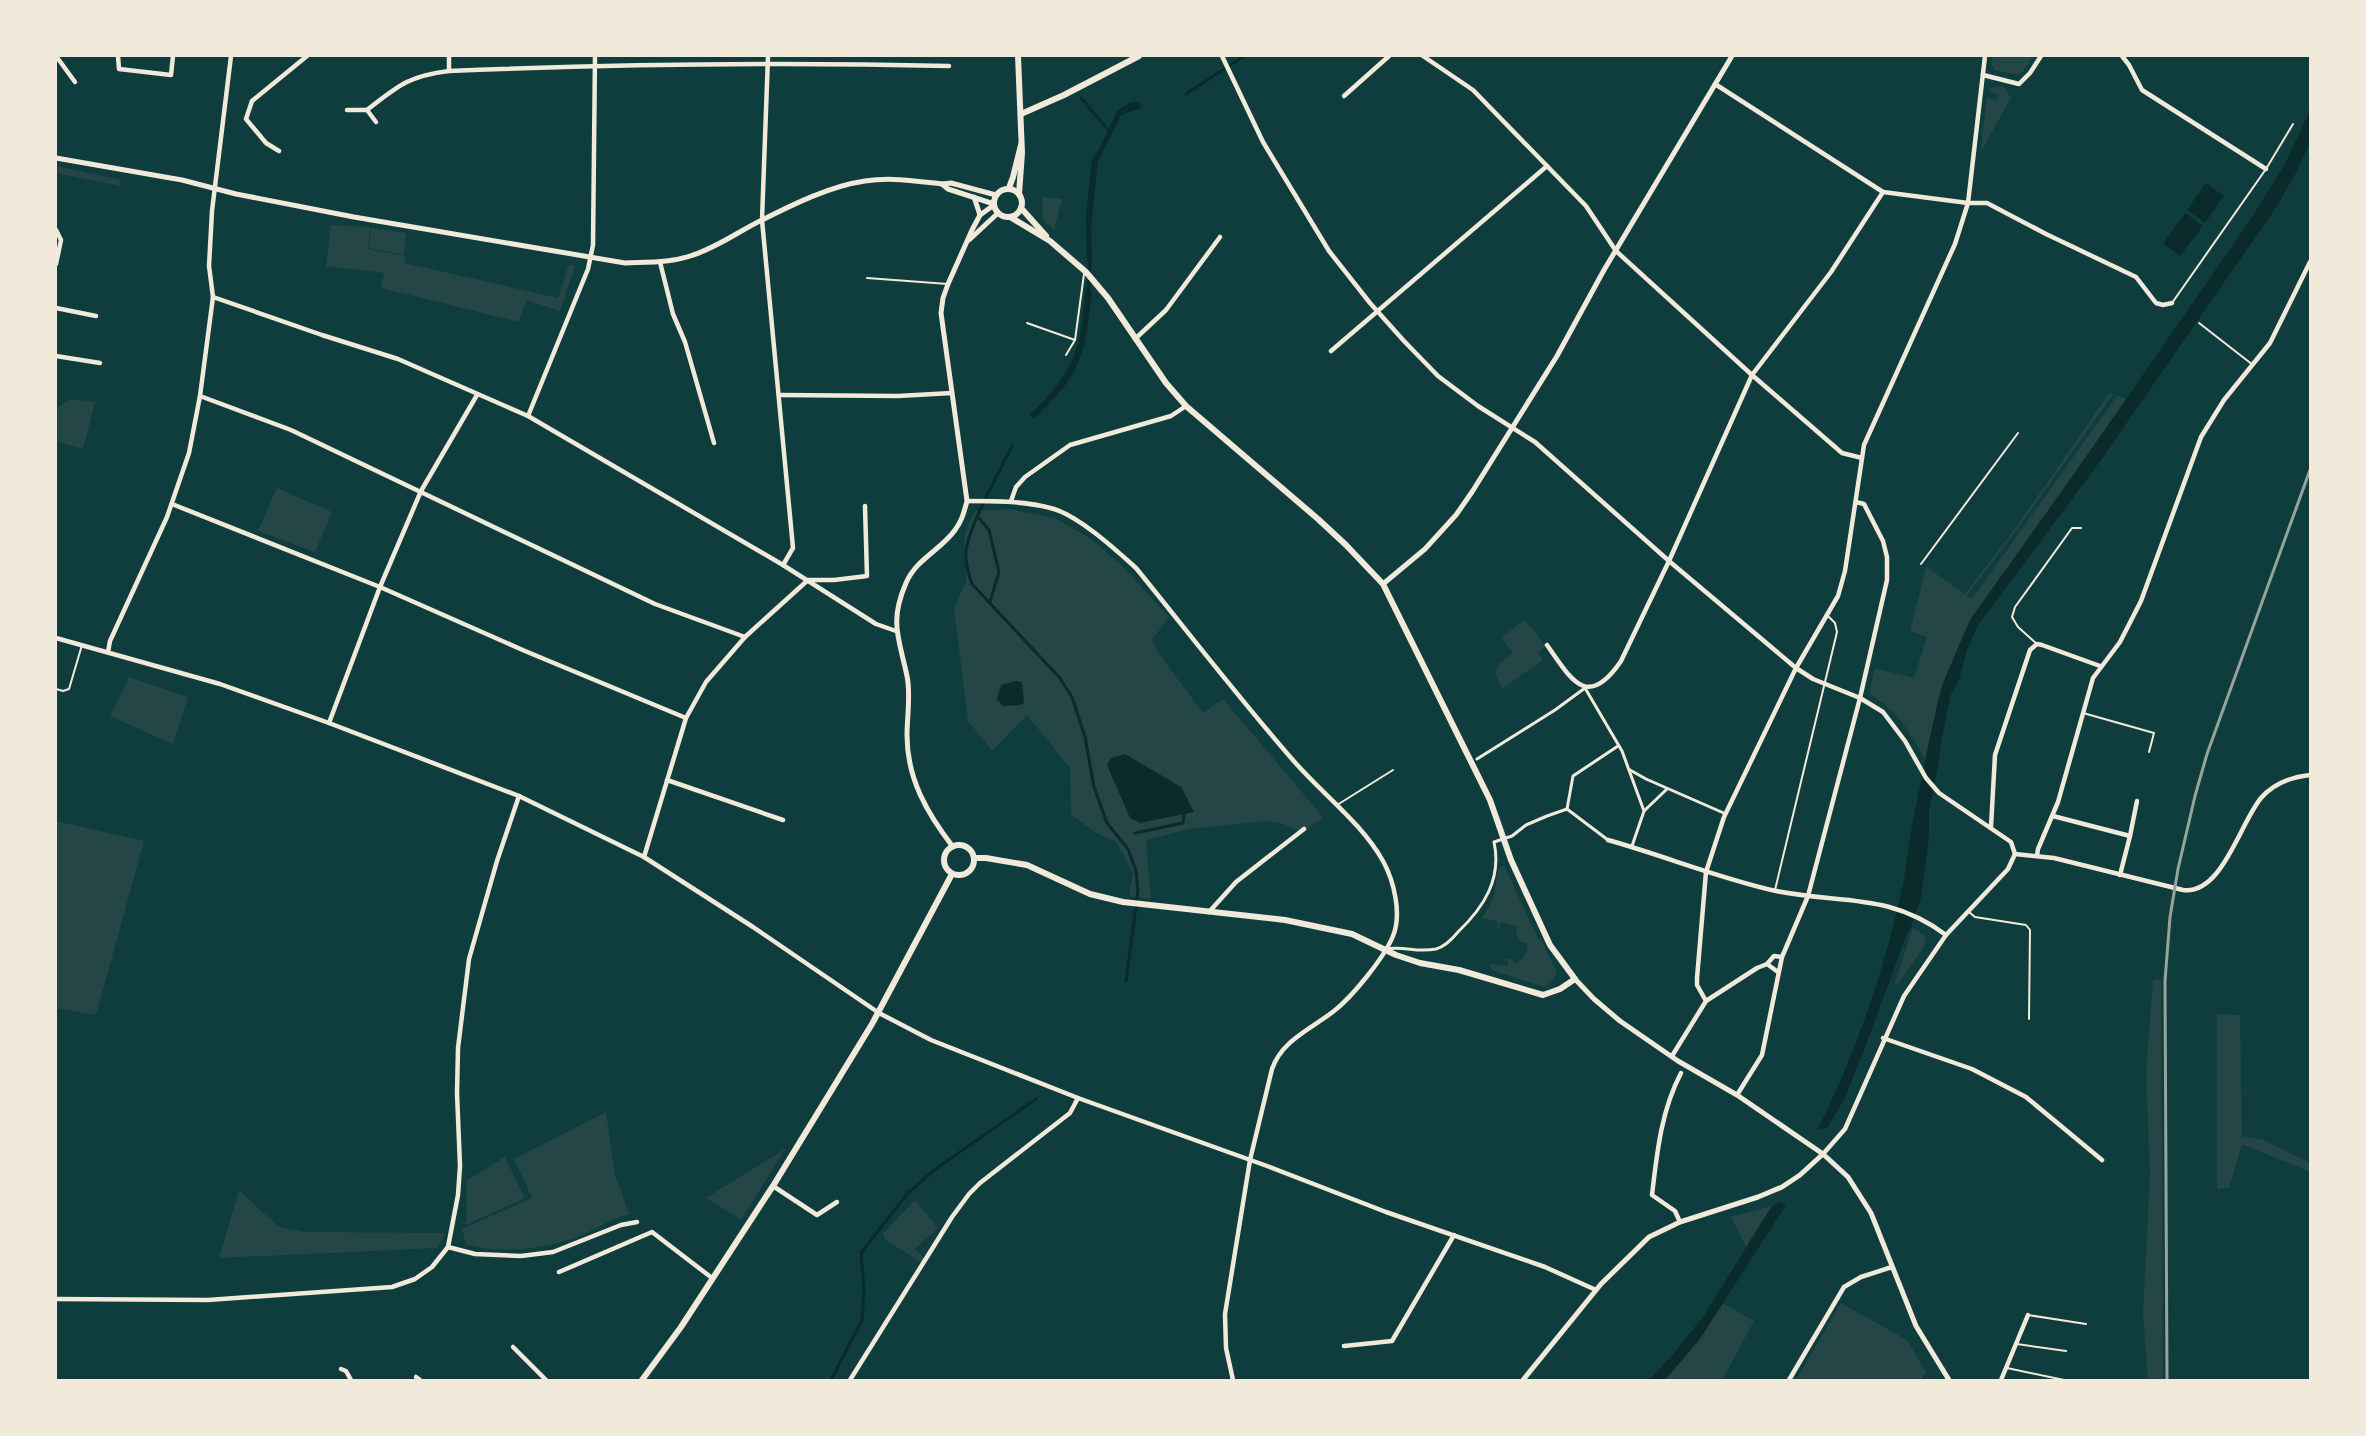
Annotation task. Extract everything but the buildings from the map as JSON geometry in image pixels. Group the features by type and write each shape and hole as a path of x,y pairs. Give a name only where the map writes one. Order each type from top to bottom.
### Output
{"main road":[{"path":"1010,217 1018,213 1022,200 1020,194 1022,179 1018,56"},
{"path":"1021,114 1064,95 1139,56"},
{"path":"1009,188 1021,145"},
{"path":"1020,194 1009,188 1003,189 996,195 994,205 998,213 1010,217 1050,241"},
{"path":"975,858 1027,865 1090,894 1127,903 1325,927 1352,934 1384,950 1420,963 1459,970 1544,995 1560,989 1575,979 1551,945 1511,860 1482,784 1383,584 1321,522 1186,406 1166,383 1093,280 1050,241 1021,208"},
{"path":"965,846 975,858 974,866 969,872 959,876 952,874 946,868 944,860 947,852 953,847 965,846"},
{"path":"642,1380 681,1327 773,1186 879,1012 952,874"}],"street":[{"path":"56,56 75,82"},
{"path":"118,56 119,69 171,75 173,56"},
{"path":"108,652 110,641 172,504 189,453 200,396 213,297 209,266 214,188 231,56"},
{"path":"279,151 266,143 246,119 252,101 307,56"},
{"path":"449,56 449,71"},
{"path":"528,416 588,269 593,245 595,56"},
{"path":"768,56 762,220 793,548 783,565"},
{"path":"1222,56 1263,142 1334,258 1377,311 1438,376 1535,442 1669,561 1796,668 1826,685 1860,698 1883,712 1905,741 1932,787 1946,799 2011,842 2015,854 2008,869 1946,934 1904,996 1845,1129 1823,1154 1800,1175 1782,1187 1680,1222 1649,1237 1596,1290 1523,1380"},
{"path":"1344,96 1389,56"},
{"path":"1423,56 1473,90 1586,206 1616,250 1752,375 1842,453 1862,458"},
{"path":"1383,584 1425,549 1456,515 1557,356 1616,250 1732,56"},
{"path":"1706,1001 1697,986 1697,978 1706,872 1726,814 1796,668 1838,596 1845,571 1864,445 1955,244 1968,203 1985,56"},
{"path":"1983,75 2019,84 2030,73 2041,56"},
{"path":"2122,56 2142,90 2266,169"},
{"path":"347,110 367,110 403,82 430,73 449,71 595,64 768,63 949,66"},
{"path":"1715,84 1883,192 1968,203 1987,203 2136,277 2156,303 2163,305 2172,303"},
{"path":"367,110 376,122"},
{"path":"56,158 182,180 236,194 354,217 625,263 660,262 691,256 710,249 762,220 824,193 864,181 884,179 951,183 996,195"},
{"path":"1330,351 1547,166"},
{"path":"942,184 948,189 994,205"},
{"path":"1477,759 1555,710 1585,688 1602,682 1613,674 1621,662 1669,561 1752,375 1831,272 1883,192"},
{"path":"974,197 980,215"},
{"path":"953,847 925,806 910,766 907,738 908,677 896,632 901,597 911,573 954,532 962,519 967,501 941,313 948,284 980,215 994,205"},
{"path":"969,240 998,213"},
{"path":"56,230 61,240 56,264"},
{"path":"1135,339 1166,310 1220,237"},
{"path":"660,262 673,314 685,342 714,443"},
{"path":"2037,856 2053,816 2093,678 2120,642 2141,601 2200,437 2220,406 2253,365 2281,324 2310,262"},
{"path":"213,297 398,359 528,416 783,565 876,624 896,632"},
{"path":"56,308 96,316"},
{"path":"56,356 100,363"},
{"path":"779,395 898,396 952,393"},
{"path":"329,723 381,586 421,491 477,395"},
{"path":"200,396 291,430 656,604 745,637"},
{"path":"1011,501 1016,487 1025,477 1070,445 1171,416 1186,406"},
{"path":"967,501 1011,501 1056,510 1100,536 1136,568 1261,724 1366,836 1390,877 1396,916 1393,936 1374,966 1334,1011 1305,1029 1276,1056 1250,1160 1225,1314 1226,1348 1233,1380"},
{"path":"1737,1095 1762,1055 1778,972 1808,896 1860,698 1887,580 1887,557 1882,541 1864,504 1856,502"},
{"path":"172,504 381,586 525,651 686,718"},
{"path":"644,857 686,718 706,682 745,637 808,580 867,576 865,506"},
{"path":"56,638 220,684 519,796 644,857 879,1012 931,1040 1078,1098 1386,1212 1568,1276 1596,1290"},
{"path":"1991,827 1995,755 2030,650 2037,644 2100,666"},
{"path":"1547,645 1570,677 1585,688 1630,770 1644,810"},
{"path":"1567,809 1573,776 1618,746"},
{"path":"1630,770 1726,814"},
{"path":"2015,854 2037,856 2183,890 2197,890 2217,874 2261,798 2285,781 2310,775"},
{"path":"667,780 783,820"},
{"path":"1631,847 1644,810 1667,788"},
{"path":"56,1299 208,1300 392,1287 415,1279 432,1267 448,1247 458,1195 460,1166 457,1093 460,1019 469,959 497,861 519,796"},
{"path":"2120,875 2137,801"},
{"path":"1384,950 1401,946 1420,951 1440,948 1484,903 1491,887 1497,856 1494,842 1512,836 1526,825 1567,809"},
{"path":"1567,809 1608,840 1706,872 1775,891 1863,900 1893,908 1917,915 1946,934"},
{"path":"2053,816 2130,836"},
{"path":"1209,912 1236,882 1304,829"},
{"path":"1671,1056 1706,1001 1756,968 1767,964 1774,956 1782,957"},
{"path":"1767,964 1778,972"},
{"path":"1575,979 1612,1016 1671,1056 1737,1095 1839,1167 1857,1187 1878,1229 1916,1326 1949,1380"},
{"path":"1884,1038 1972,1069 2026,1097 2102,1160"},
{"path":"1680,1222 1676,1211 1652,1195 1659,1137 1670,1095 1681,1073"},
{"path":"850,1380 969,1194 1070,1113 1078,1098"},
{"path":"773,1186 817,1215 837,1202"},
{"path":"448,1247 475,1254 520,1256 553,1252 621,1225 638,1222"},
{"path":"559,1272 652,1232 712,1278"},
{"path":"1344,1346 1392,1341 1454,1235"},
{"path":"1790,1380 1844,1287 1861,1277 1892,1267"},
{"path":"2001,1380 2028,1315"},
{"path":"513,1347 546,1380"},
{"path":"341,1369 346,1371 351,1380"}],"lane":[{"path":"2172,303 2266,169 2293,124"},
{"path":"1066,355 1075,340 1086,272"},
{"path":"867,278 948,284"},
{"path":"1027,323 1075,340"},
{"path":"2199,323 2253,365"},
{"path":"1921,564 2018,433"},
{"path":"2037,644 2018,627 2012,617 2015,607 2072,528 2081,528"},
{"path":"1775,891 1837,632 1835,622 1827,615"},
{"path":"56,688 63,691 69,689 82,645"},
{"path":"2082,713 2154,733 2149,752"},
{"path":"1336,805 1393,770"},
{"path":"1969,912 1975,917 2025,925 2030,930 2029,1019"},
{"path":"2028,1315 2086,1324"},
{"path":"2017,1344 2066,1351"},
{"path":"2007,1368 2064,1380"}],"shaded area":[{"path":"1993,56 2033,56 2018,75 1995,70 1991,64"},
{"path":"2000,86 2005,88 2011,98 1980,153 1987,97 1996,102 1999,95 1989,90"},
{"path":"1131,102 1140,102 1141,108 1121,115 1098,162 1091,227 1092,265 1087,261 1086,216 1092,160 1117,111"},
{"path":"2310,104 2310,142 2297,171 2275,209 2101,460 1978,625 1967,650 1959,680 1951,694 1929,809 1929,837 1921,897 1844,1100 1827,1128 1818,1129 1856,1043 1886,954 1903,884 1913,821 1938,701 1943,683 1970,620 2250,220 2284,166 2307,117"},
{"path":"56,166 121,180 120,186 56,173"},
{"path":"2206,183 2224,196 2205,223 2187,210"},
{"path":"1043,197 1062,199 1054,230 1042,219"},
{"path":"2185,213 2203,226 2180,256 2163,244"},
{"path":"331,225 370,227 368,249 405,256 405,263 558,298 569,264 575,266 560,311 526,300 519,322 381,288 384,273 326,266"},
{"path":"371,228 406,233 404,255 369,248"},
{"path":"1086,286 1092,294 1083,350 1078,363 1062,389 1034,419 1030,415 1057,385 1073,357 1082,326"},
{"path":"2110,392 2113,394 2019,527 1967,595 1972,599 2117,396 2127,398 1970,620 1943,683 1925,759 1901,722 1888,707 1869,693 1875,668 1914,678 1927,637 1910,631 1926,567 1965,594 2017,526"},
{"path":"70,399 95,402 83,449 56,441 56,408"},
{"path":"277,488 332,512 315,552 258,531"},
{"path":"1008,509 1055,518 1094,541 1125,569 1169,617 1152,640 1159,654 1203,713 1223,699 1323,817 1303,833 1284,824 1268,821 1189,829 1146,840 1151,899 1129,896 1133,873 1116,842 1096,833 1071,814 1070,768 1027,715 992,751 968,721 954,608 967,580 964,538 970,519 976,511"},
{"path":"1524,619 1546,646 1538,653 1543,660 1503,688 1495,675 1499,664 1513,653 1502,638"},
{"path":"129,677 188,697 173,744 110,716"},
{"path":"1016,681 1022,682 1024,703 1002,706 997,699 1001,685"},
{"path":"1125,754 1181,787 1194,812 1140,823 1130,818 1107,765 1111,758"},
{"path":"56,821 144,841 96,1015 56,1008"},
{"path":"1504,865 1539,941 1540,938 1557,973 1552,982 1544,987 1491,970 1490,964 1508,966 1507,959 1511,959 1515,964 1527,950 1527,943 1520,942 1516,935 1517,926 1501,922 1499,929 1497,921 1482,918 1494,895 1497,870"},
{"path":"1913,927 1925,936 1925,945 1897,985 1895,983"},
{"path":"2153,979 2161,980 2163,1380 2148,1380 2143,1315 2150,1173 2146,1073"},
{"path":"2217,1014 2240,1015 2242,1136 2263,1140 2310,1163 2310,1172 2242,1144 2229,1188 2217,1189"},
{"path":"606,1112 615,1174 629,1214 577,1237 551,1245 507,1250 466,1244 462,1229 532,1198 514,1159"},
{"path":"785,1149 741,1220 706,1198"},
{"path":"505,1157 525,1198 466,1225 467,1180"},
{"path":"239,1190 279,1227 303,1232 445,1233 438,1248 219,1258"},
{"path":"915,1200 938,1228 915,1249 925,1259 922,1263 885,1239 883,1233"},
{"path":"1780,1202 1786,1205 1700,1339 1665,1380 1649,1380 1705,1314 1772,1206"},
{"path":"1772,1206 1746,1246 1731,1217"},
{"path":"1722,1303 1754,1321 1722,1380 1665,1380 1699,1339"},
{"path":"1841,1303 1907,1340 1926,1372 1921,1380 1796,1380"}],"waterway":[{"path":"1186,94 1244,56"},
{"path":"1081,98 1109,131"},
{"path":"1089,292 1090,260"},
{"path":"1012,446 968,540 967,568 972,584 1059,677 1072,697 1085,737 1094,787 1107,823 1128,849 1136,871 1138,891 1126,981"},
{"path":"978,517 989,530 999,572 990,602"},
{"path":"1135,833 1183,823 1184,814"},
{"path":"831,1380 862,1320 864,1290 861,1253 908,1193 937,1168 1036,1099"}],"railway":[{"path":"2167,1380 2165,981 2170,917 2178,869 2207,754 2310,470"}]}
